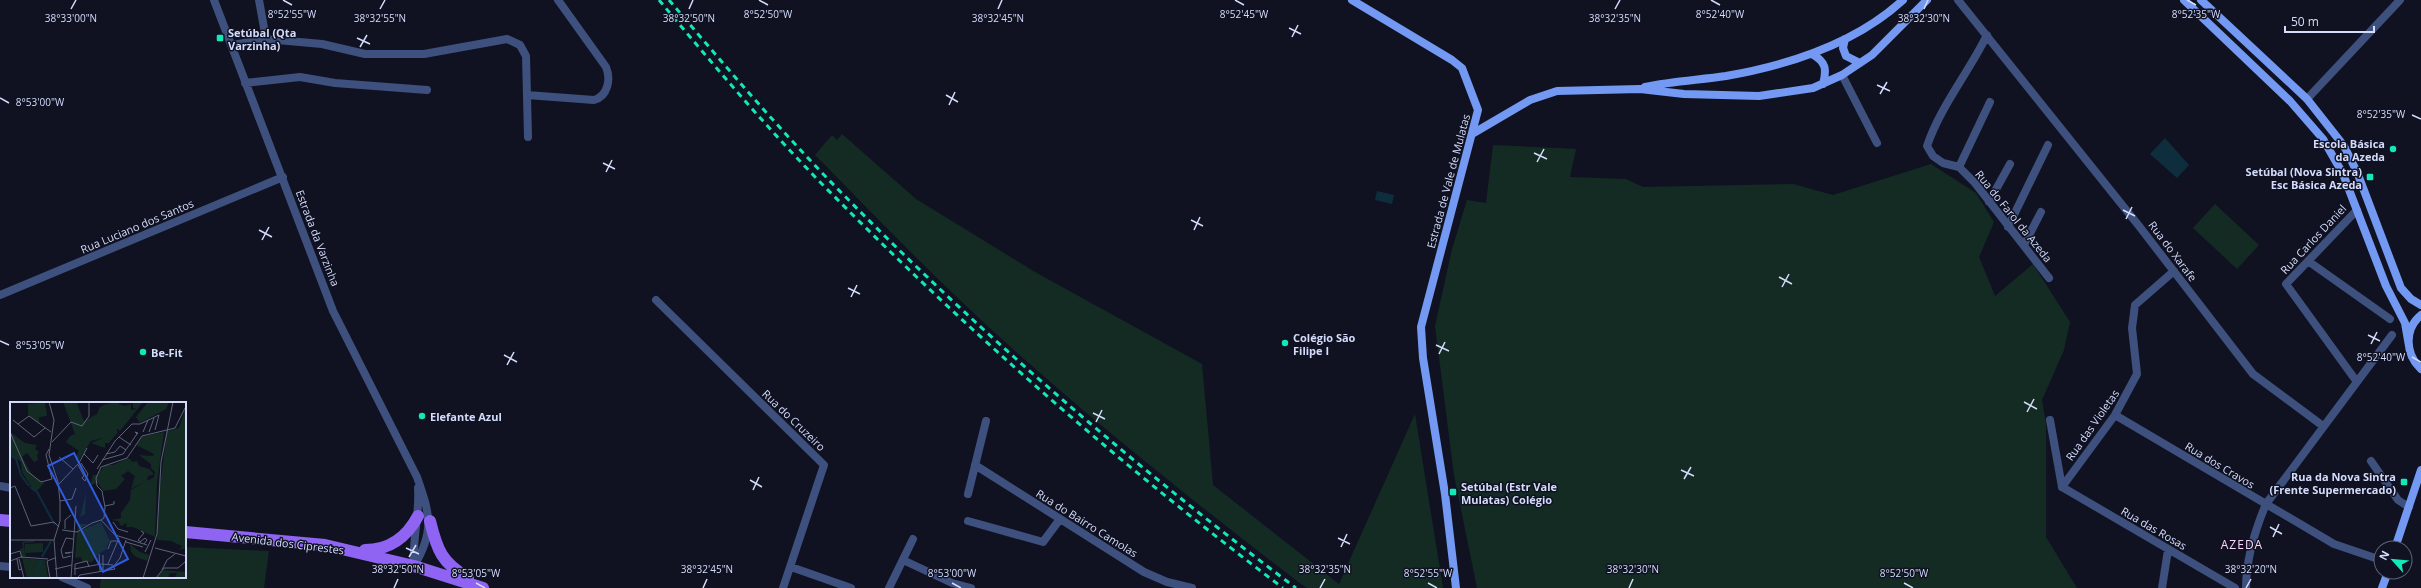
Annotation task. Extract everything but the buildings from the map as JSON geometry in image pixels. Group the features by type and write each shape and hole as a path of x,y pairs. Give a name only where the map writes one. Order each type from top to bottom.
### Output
{"main road":[{"name":"Estrada de Vale de Mulatas","path":"1352,0 1452,60 1462,68 1478,110 1422,320 1423,358 1445,494 1456,588"},
{"path":"1640,89 1667,82 1746,72 1812,54 1862,30 1903,0"},
{"path":"1472,134 1530,100 1557,90 1640,89 1684,94 1759,96 1794,92 1823,84 1842,75 1872,55 1927,0"},
{"path":"2184,0 2290,101 2315,128 2331,151 2343,174 2386,286 2405,323 2408,346 2419,367"},
{"path":"2201,0 2307,99 2344,146 2357,172 2401,288 2411,299 2421,305"},
{"path":"1845,39 1843,48 1846,56 1860,63"},
{"path":"1812,54 1821,59 1825,65 1826,72 1823,84"},
{"path":"2408,346 2411,328 2421,315"},
{"path":"2398,540 2421,470"},
{"path":"350,550 378,550 395,542 404,535 418,516"},
{"path":"0,520 10,521"},
{"path":"430,522 435,542 446,563 484,588"},
{"name":"Avenida dos Ciprestes","path":"186,532 285,540 350,550 414,566 484,588"}],"street":[{"name":"Estrada da Varzinha","path":"214,0 233,45 246,83 333,310 417,477 428,507 430,522 427,542 414,566"},
{"path":"259,0 266,39"},
{"path":"527,95 594,100 602,96 607,87 609,76 606,67 558,0"},
{"name":"Rua do Xarafe","path":"1958,0 2174,271 2253,374 2324,426"},
{"path":"2307,99 2400,0"},
{"name":"Rua do Farol da Azeda","path":"1987,36 1973,64 1935,126 1927,146 1933,156 1944,163 1959,167 2024,245 2049,278"},
{"path":"233,45 266,39 322,44 365,54 424,54 508,38 520,45 526,56 528,137"},
{"path":"1842,75 1877,143"},
{"path":"246,83 300,77 335,83 427,90"},
{"path":"1959,167 1990,102"},
{"path":"2008,227 2048,145"},
{"path":"1989,202 2010,164"},
{"name":"Rua Luciano dos Santos","path":"0,295 283,177"},
{"name":"Rua Carlos Daniel","path":"2357,210 2286,284 2357,382"},
{"path":"2024,245 2041,212"},
{"path":"2308,261 2390,319"},
{"name":"Rua das Violetas","path":"2062,487 2115,415 2137,374 2132,328 2135,305 2174,271"},
{"name":"Rua do Cruzeiro","path":"656,300 824,465 783,588"},
{"path":"2246,588 2246,578 2256,529 2266,504 2392,335"},
{"name":"Rua dos Cravos","path":"2115,415 2334,544 2373,557"},
{"path":"2050,420 2062,487"},
{"path":"968,494 986,421"},
{"path":"2371,461 2398,500 2409,507"},
{"name":"Rua do Bairro Camolas","path":"975,465 1144,572 1167,582 1192,588"},
{"name":"Estrada da Varzinha","path":"414,566 413,547 419,507 417,477"},
{"path":"0,486 10,488"},
{"name":"Rua das Rosas","path":"2062,487 2235,588"},
{"path":"968,521 1043,542 1060,519"},
{"path":"889,588 913,539"},
{"path":"2162,588 2168,550"},
{"path":"903,560 952,583 971,588"},
{"path":"0,566 10,567"},
{"path":"791,567 851,588"},
{"path":"64,578 87,588"}],"green space":[{"path":"842,134 916,199 1035,272 1202,364 1213,485 1339,584 1415,414 1443,588 1307,588 1301,584 1125,445 996,334 943,284 815,155 832,135 837,140"},
{"path":"1493,145 1576,149 1570,177 1626,179 1643,187 1793,184 1833,195 1931,164 1976,193 1994,222 1979,257 1995,296 2033,264 2070,322 2064,350 2042,400 2046,423 2046,537 2077,588 1477,588 1454,475 1435,326 1452,249 1467,200 1486,203"},
{"path":"2215,204 2259,245 2237,269 2193,228"},
{"path":"186,547 269,551 264,588 100,588 101,578 186,578"}],"water":[{"path":"2165,138 2189,165 2177,178 2150,154"},
{"path":"1377,191 1394,195 1392,204 1375,200"}],"railway":[{"path":"659,0 698,47 780,140 876,238 932,291 988,343 1103,444 1162,493 1283,588"},
{"path":"669,0 786,135 827,178 938,287 995,340 1113,443 1234,541 1296,588"}],"place":[{"name":"Setúbal (Qta Varzinha)","path":"220,38"},
{"name":"Escola Básica da Azeda","path":"2393,149"},
{"name":"Setúbal (Nova Sintra) Esc Básica Azeda","path":"2370,177"},
{"name":"Colégio São Filipe I","path":"1285,343"},
{"name":"Be-Fit","path":"143,352"},
{"name":"Elefante Azul","path":"422,416"},
{"name":"Rua da Nova Sintra (Frente Supermercado)","path":"2404,482"},
{"name":"Setúbal (Estr Vale Mulatas) Colégio","path":"1453,492"}],"district":[{"name":"AZEDA","path":"2242,544"}]}
